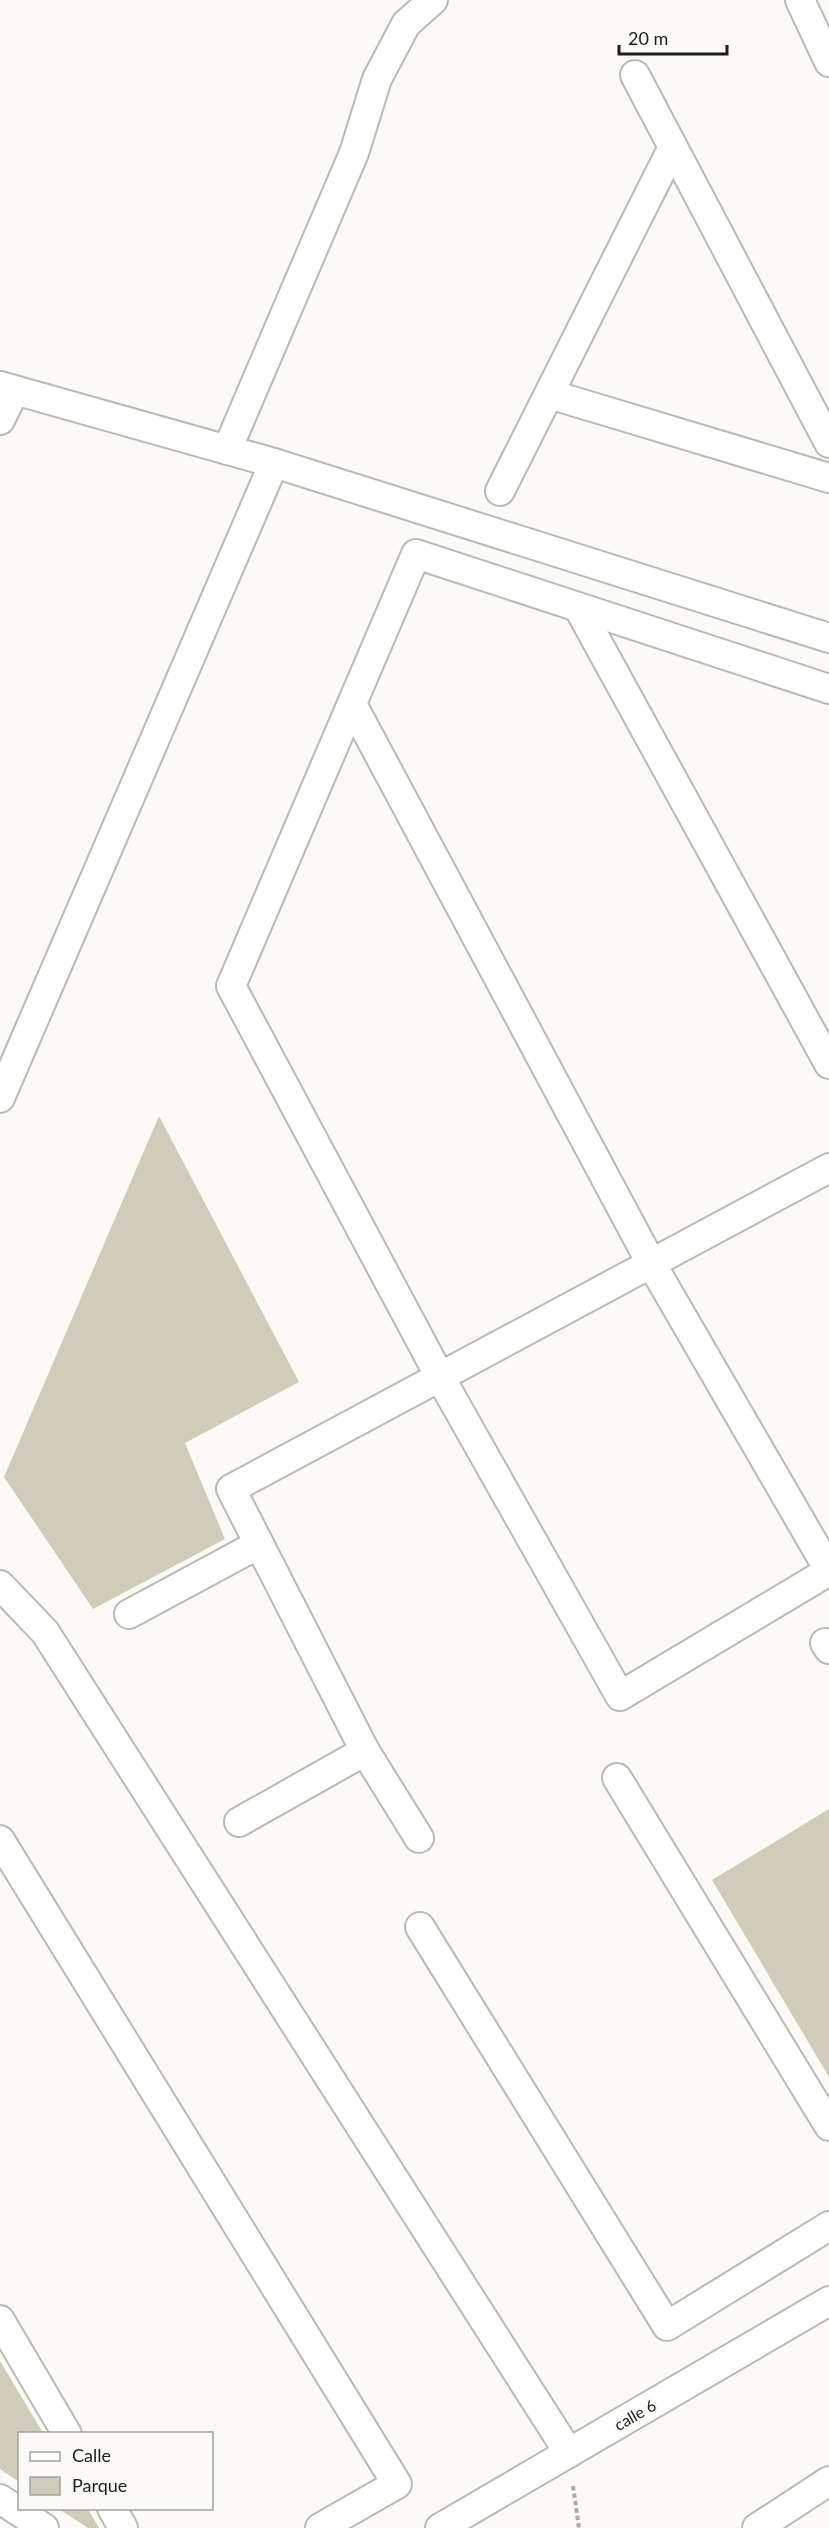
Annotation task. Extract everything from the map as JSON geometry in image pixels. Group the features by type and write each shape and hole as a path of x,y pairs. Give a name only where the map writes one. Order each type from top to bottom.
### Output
{"street":[{"path":"228,450 354,153 377,79 406,24 433,0"},
{"path":"801,0 829,62"},
{"path":"635,75 829,443"},
{"path":"500,491 673,147"},
{"path":"0,420 8,388 274,463 829,638"},
{"path":"549,394 829,478"},
{"path":"0,1098 274,463"},
{"path":"352,704 651,1263 829,1571 620,1696 440,1377 231,986 416,554 829,689"},
{"path":"578,607 829,1064"},
{"path":"419,1838 365,1751 231,1489 829,1168"},
{"path":"129,1614 259,1544"},
{"path":"0,1586 45,1632 569,2453"},
{"path":"239,1822 365,1751"},
{"path":"617,1778 829,2126"},
{"path":"0,1840 397,2484 320,2528"},
{"path":"420,1927 667,2326 829,2226"},
{"name":"calle 6","path":"440,2528 829,2301"},
{"path":"0,2319 67,2432"},
{"path":"757,2528 829,2481"},
{"path":"0,2499 44,2528"},
{"path":"771,2528 829,2505"},
{"path":"113,2510 123,2528"}],"green space":[{"path":"159,1116 299,1382 185,1443 225,1539 93,1609 4,1477"},
{"path":"829,1809 829,2077 712,1880"},
{"path":"0,2361 42,2432 18,2432 18,2481 0,2469"},
{"path":"61,2510 89,2510 99,2528 88,2528"}]}
